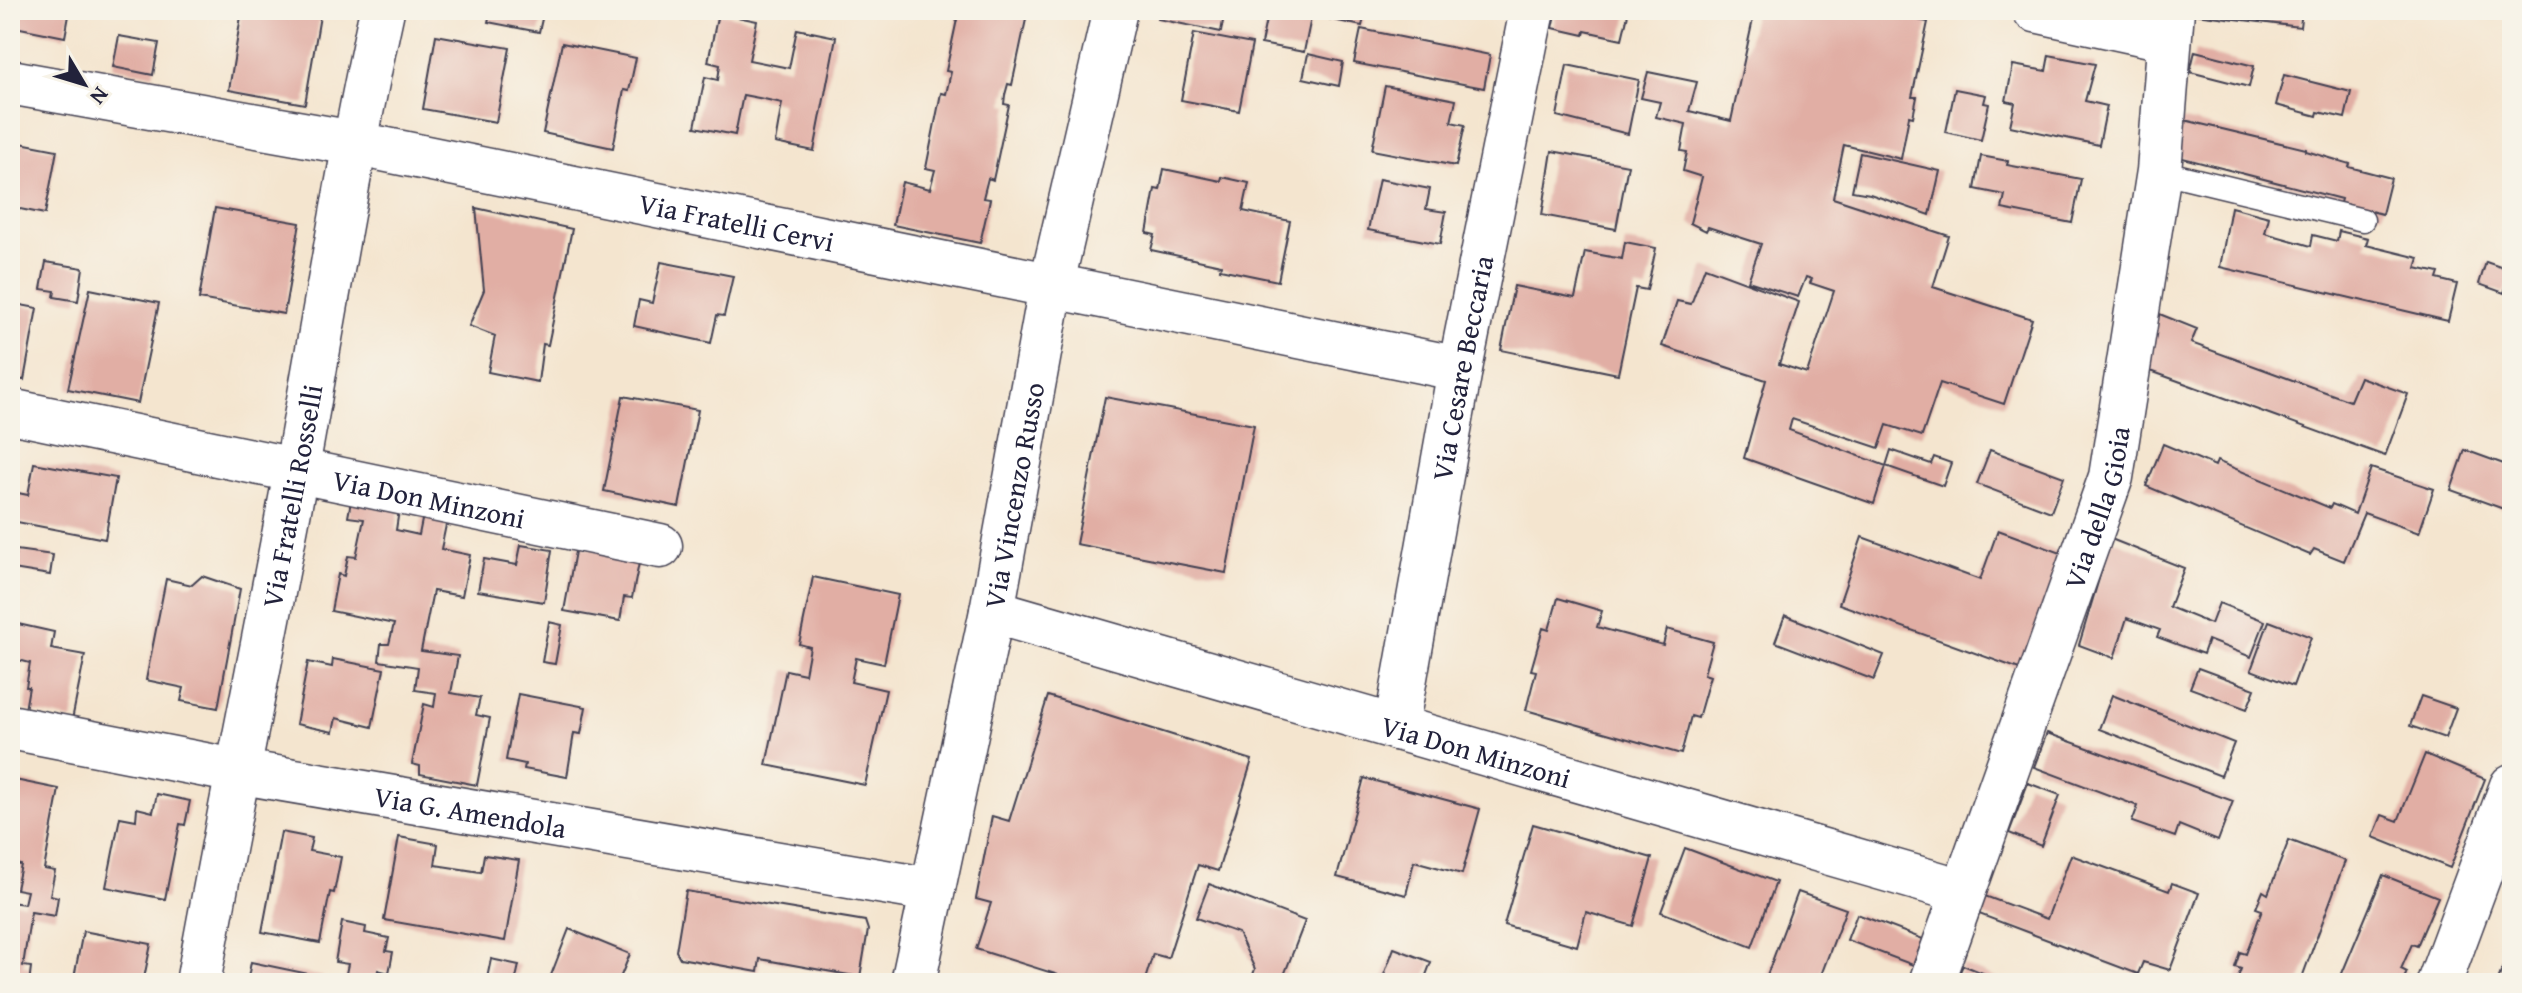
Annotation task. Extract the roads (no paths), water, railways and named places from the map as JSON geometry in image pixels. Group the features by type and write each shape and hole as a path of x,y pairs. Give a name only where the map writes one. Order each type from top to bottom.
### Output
{"street":[{"name":"Via Fratelli Rosselli","path":"198,983 236,771 297,468 353,143 382,10"},
{"name":"Via Vincenzo Russo","path":"913,983 992,611 1051,287 1115,10"},
{"name":"Via Cesare Beccaria","path":"1396,728 1460,369 1532,10"},
{"path":"2035,10 2171,24"},
{"name":"Via della Gioia","path":"1931,983 2111,477 2159,171 2171,24"},
{"name":"Via Fratelli Cervi","path":"10,82 353,143 1460,369"},
{"name":"Via Don Minzoni","path":"10,411 297,468 660,546"},
{"name":"Via Don Minzoni","path":"992,611 1962,891"},
{"name":"Via G. Amendola","path":"10,727 236,771 931,890"},
{"path":"2439,983 2499,861 2512,786"}],"lane":[{"path":"2159,171 2363,220"}]}
